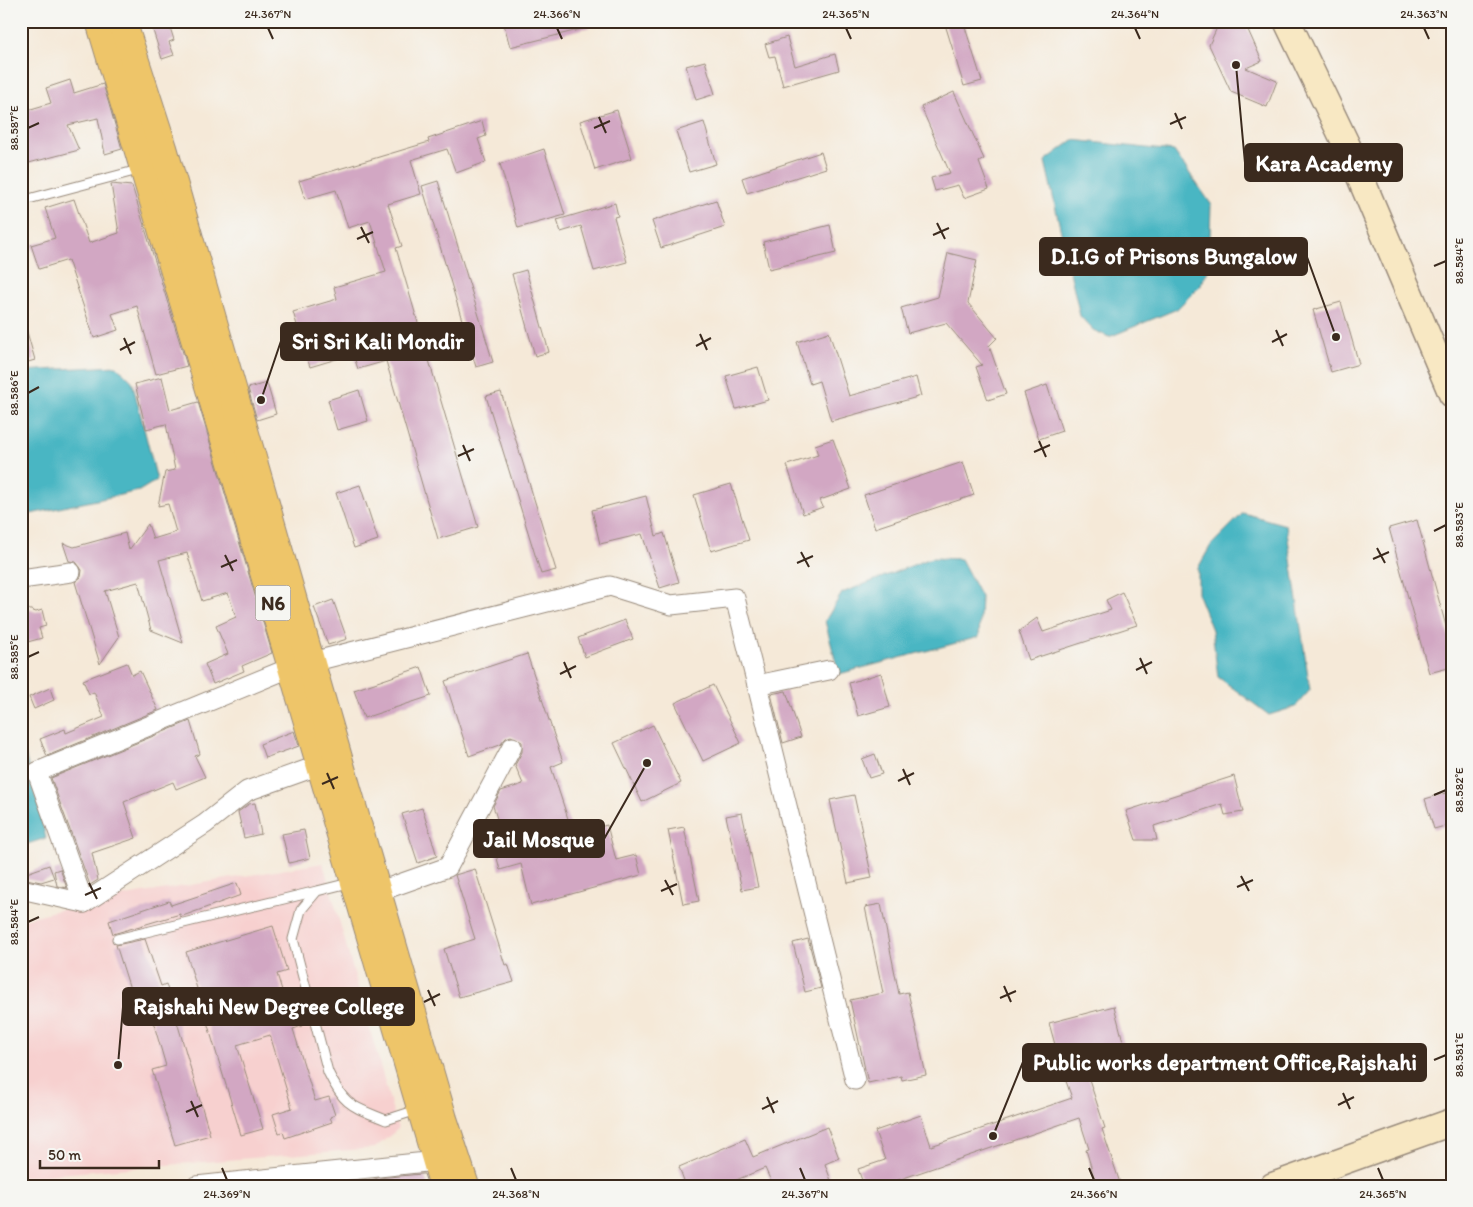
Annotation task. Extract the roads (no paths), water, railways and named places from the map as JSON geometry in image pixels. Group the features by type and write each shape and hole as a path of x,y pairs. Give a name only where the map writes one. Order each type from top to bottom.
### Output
{"highway":[{"name":"N6","path":"100,21 144,169 302,664 320,765 365,887 420,1109 445,1167 465,1186"},
{"name":"N6","path":"122,21 163,148 302,664 445,1167"}],"street":[{"path":"1287,21 1347,146 1452,394"},
{"path":"21,578 71,572"},
{"path":"84,903 37,772 302,664 610,586 671,605 735,598 855,1080"},
{"path":"757,685 828,670"},
{"path":"365,887 448,867 512,747"},
{"path":"21,888 84,903 205,824 247,791 320,765"},
{"path":"1273,1186 1452,1122"},
{"path":"197,1186 445,1167"}],"lane":[{"path":"21,201 144,169"},
{"path":"117,939 317,890 365,887"},
{"path":"317,890 301,910 293,939 328,1072 336,1088 349,1105 386,1120 420,1109"}],"water":[{"path":"1073,140 1174,151 1211,204 1209,269 1199,287 1177,309 1109,337 1093,330 1080,316 1045,161"},
{"path":"117,366 132,381 157,480 139,491 21,516 21,371"},
{"path":"1243,513 1286,525 1310,690 1295,707 1269,715 1218,677 1212,630 1198,595 1198,568 1211,545"},
{"path":"931,558 961,559 981,597 979,637 839,674 825,621 842,593"},
{"path":"21,738 46,838 21,846"}],"place":[{"name":"Kara Academy","path":"1236,65"},
{"name":"D.I.G of Prisons Bungalow","path":"1336,337"},
{"name":"Sri Sri Kali Mondir","path":"261,400"},
{"name":"Jail Mosque","path":"647,763"},
{"name":"Rajshahi New Degree College","path":"118,1065"},
{"name":"Public works department Office,Rajshahi","path":"993,1136"}]}
